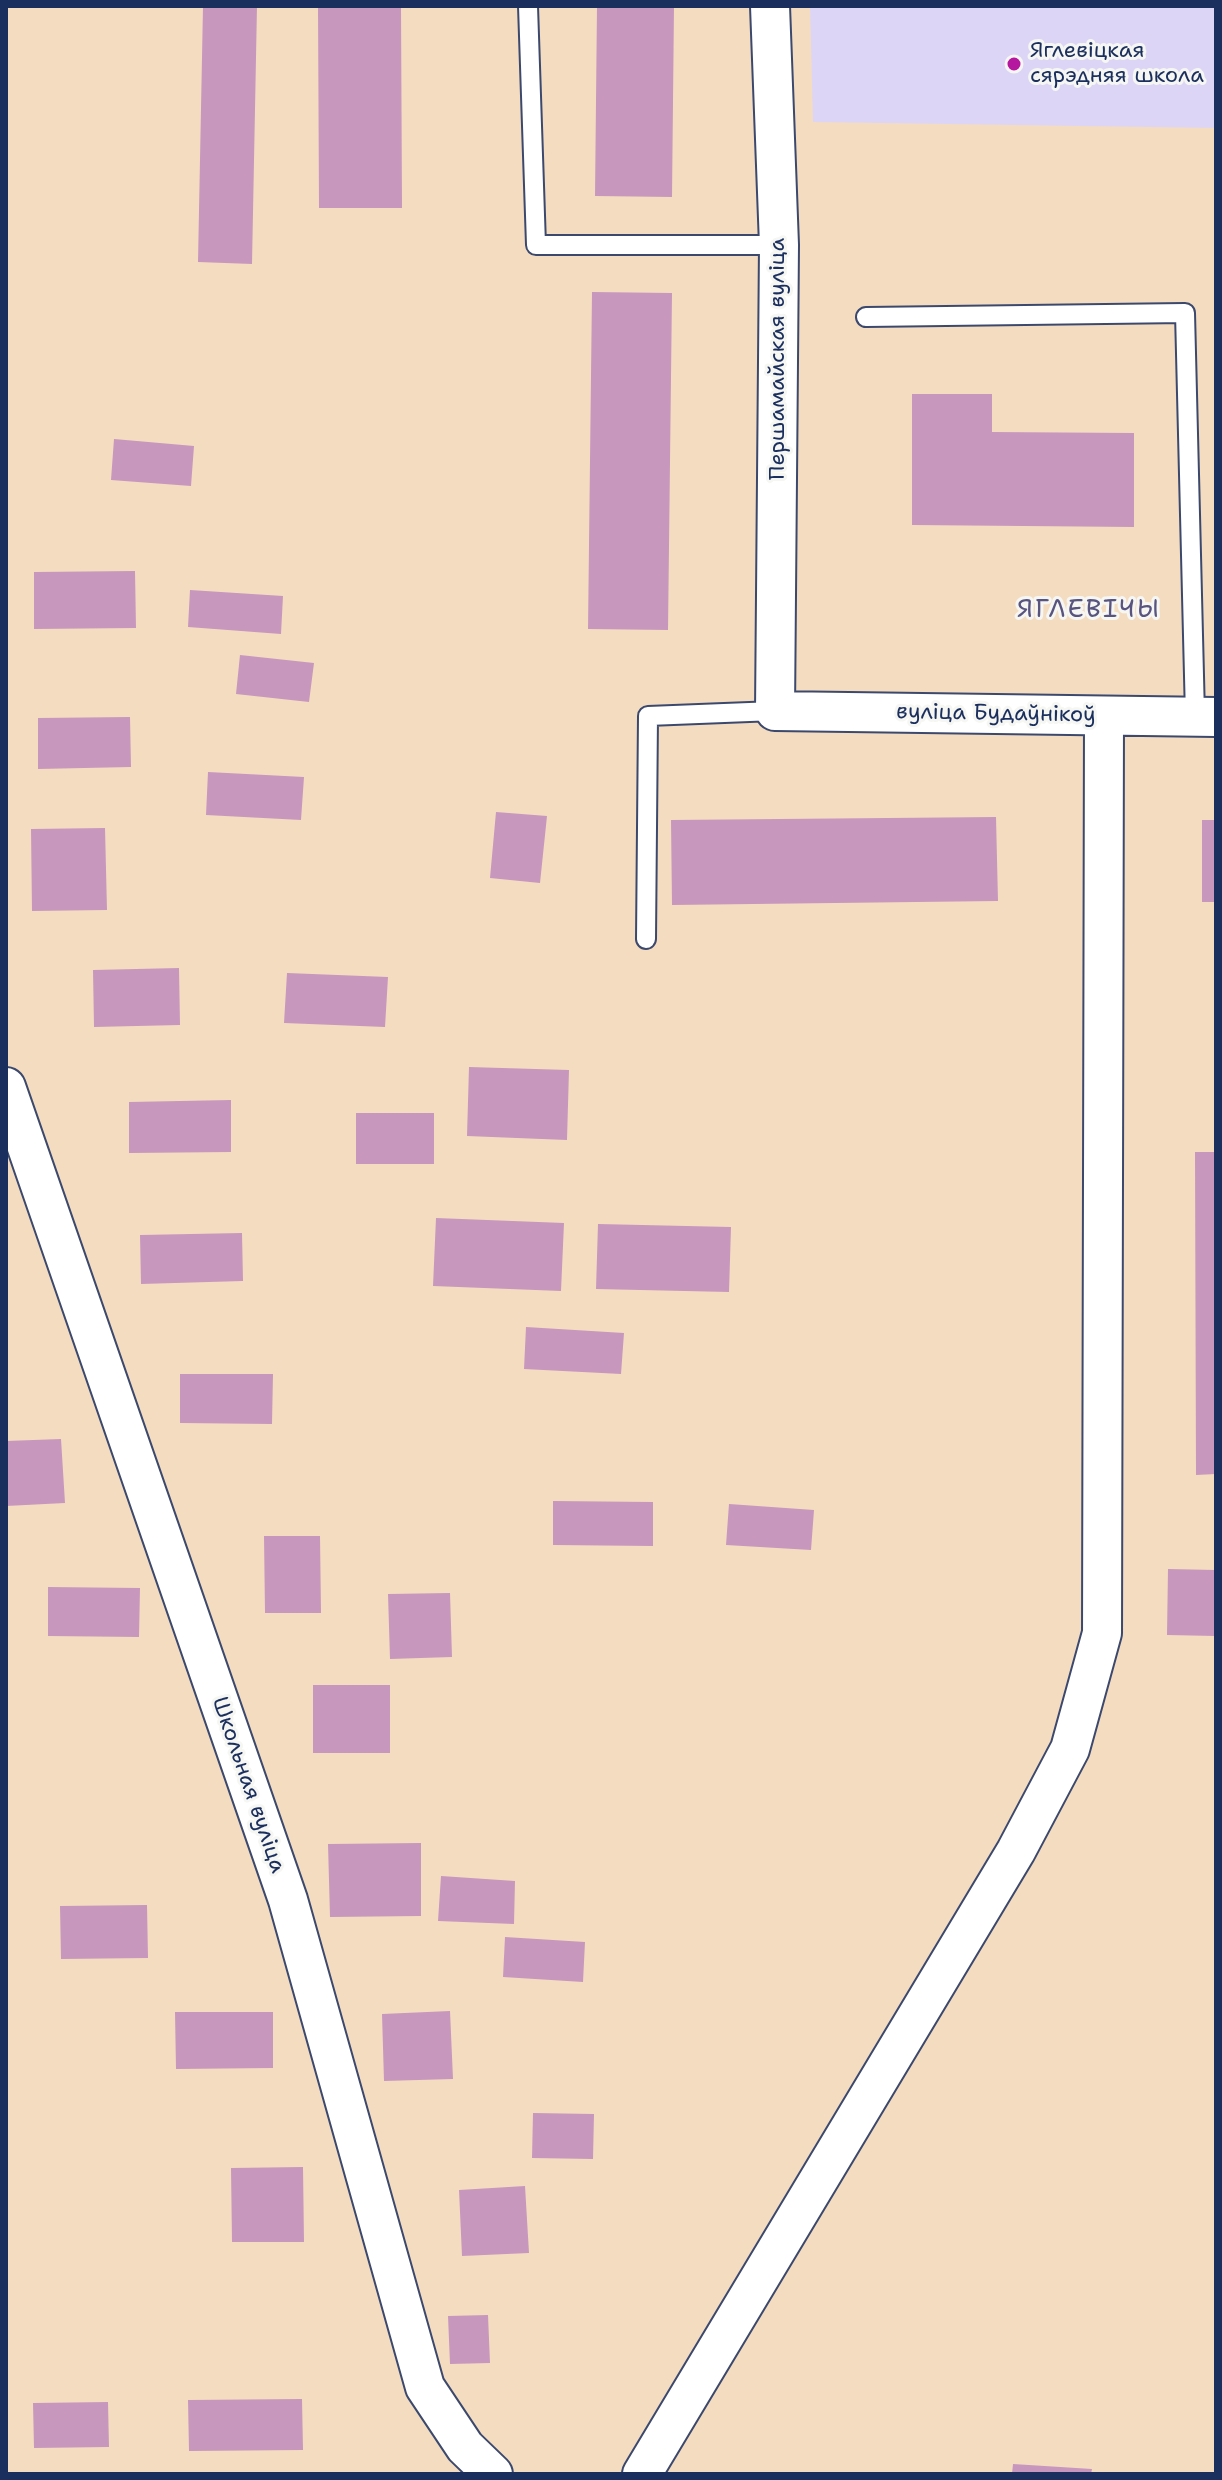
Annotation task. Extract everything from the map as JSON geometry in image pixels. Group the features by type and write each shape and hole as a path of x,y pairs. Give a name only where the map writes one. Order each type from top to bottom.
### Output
{"street":[{"name":"Першамайская вуліца","path":"770,6 779,245 775,711"},
{"name":"вуліца Будаўнікоў","path":"775,711 1206,716"},
{"path":"642,2474 1016,1851 1070,1749 1102,1633 1104,716"},
{"name":"Школьная вуліца","path":"6,1087 288,1900 425,2387 465,2447 493,2474"}],"lane":[{"path":"528,6 536,245 779,245"},
{"path":"866,317 1185,313 1206,716"},
{"path":"646,939 648,716 775,711"}],"shaded area":[{"name":"Яглевіцкая сярэдняя школа","path":"810,6 1216,6 1216,128 813,122"}],"building":[{"path":"203,6 257,6 252,264 198,262"},
{"path":"318,6 401,6 402,208 319,208"},
{"path":"597,6 674,6 672,197 595,196"},
{"path":"592,292 672,293 668,630 588,629"},
{"path":"912,394 992,394 992,432 1134,433 1134,527 912,525"},
{"path":"114,439 194,446 191,486 111,480"},
{"path":"135,571 136,628 34,629 34,572"},
{"path":"190,590 283,596 281,634 188,627"},
{"path":"240,655 314,663 309,702 236,694"},
{"path":"130,717 131,767 38,769 38,718"},
{"path":"208,772 304,777 301,820 206,815"},
{"path":"496,812 547,816 540,883 490,878"},
{"path":"996,817 998,901 672,905 671,820"},
{"path":"1202,820 1216,820 1216,902 1202,902"},
{"path":"105,828 107,910 32,911 31,829"},
{"path":"179,968 180,1025 94,1027 93,970"},
{"path":"287,973 388,977 385,1027 284,1023"},
{"path":"469,1067 569,1070 567,1140 467,1136"},
{"path":"231,1100 231,1152 129,1153 129,1102"},
{"path":"356,1113 434,1113 434,1164 356,1164"},
{"path":"1195,1152 1216,1152 1216,1474 1196,1475"},
{"path":"436,1218 564,1223 561,1291 433,1286"},
{"path":"598,1224 731,1227 729,1292 596,1289"},
{"path":"242,1233 243,1281 141,1284 140,1235"},
{"path":"526,1327 624,1333 621,1374 524,1369"},
{"path":"180,1374 273,1374 272,1424 180,1423"},
{"path":"61,1439 65,1503 6,1506 6,1441"},
{"path":"553,1501 653,1502 653,1546 553,1545"},
{"path":"729,1504 814,1510 811,1550 726,1545"},
{"path":"264,1536 320,1536 321,1613 265,1613"},
{"path":"1168,1569 1216,1570 1216,1636 1167,1635"},
{"path":"48,1587 140,1588 139,1637 48,1636"},
{"path":"450,1593 452,1657 390,1659 388,1594"},
{"path":"313,1685 390,1685 390,1753 313,1753"},
{"path":"421,1843 421,1916 330,1917 328,1844"},
{"path":"441,1876 515,1881 514,1924 438,1921"},
{"path":"147,1905 148,1958 61,1959 60,1906"},
{"path":"505,1937 585,1942 583,1982 503,1977"},
{"path":"450,2011 453,2079 384,2081 382,2014"},
{"path":"175,2012 273,2012 273,2068 176,2069"},
{"path":"533,2113 594,2114 593,2159 532,2158"},
{"path":"303,2167 304,2242 232,2242 231,2168"},
{"path":"525,2186 529,2253 462,2256 459,2190"},
{"path":"488,2315 490,2363 450,2364 448,2316"},
{"path":"302,2399 303,2450 189,2451 188,2400"},
{"path":"108,2402 109,2447 34,2448 33,2403"},
{"path":"1013,2464 1092,2469 1091,2474 1012,2474"}],"place":[{"name":"Яглевіцкая сярэдняя школа","path":"1014,64"}],"district":[{"name":"ЯГЛЕВІЧЫ","path":"1089,610"}]}
